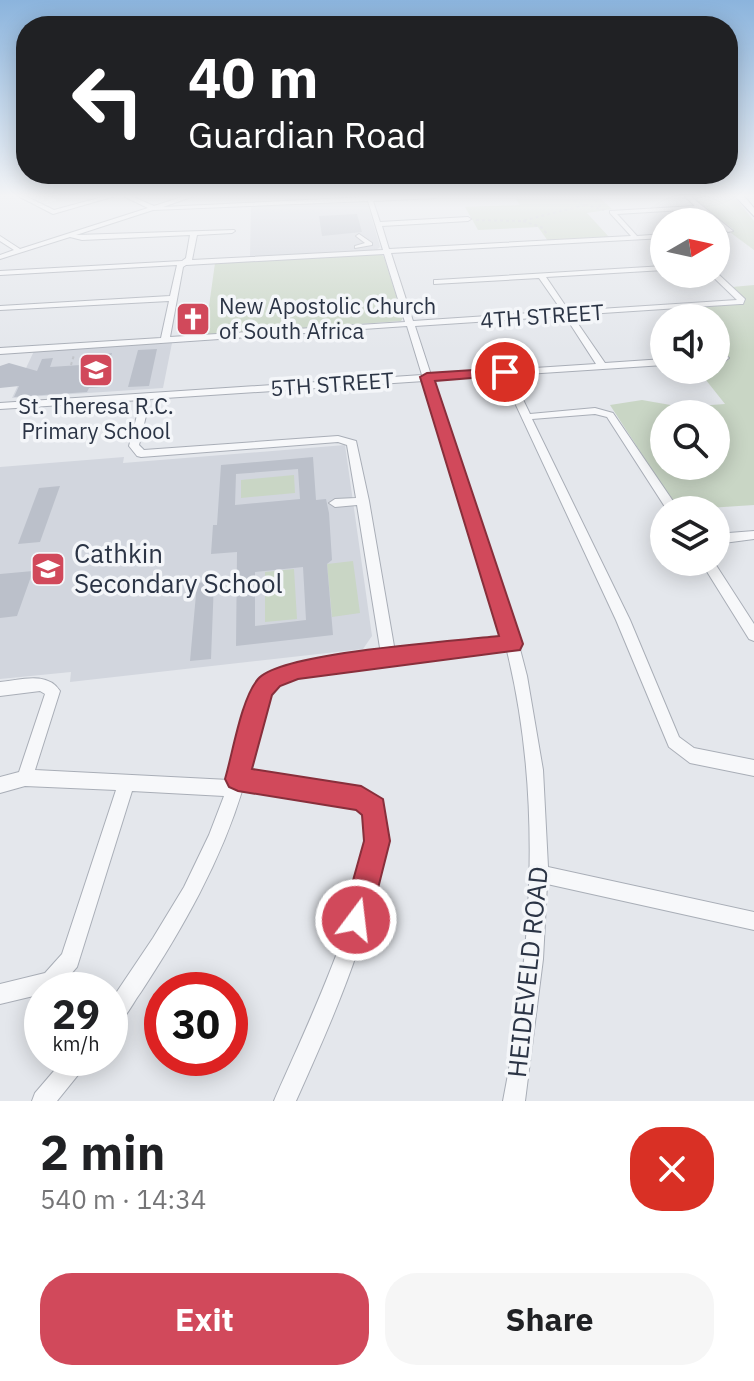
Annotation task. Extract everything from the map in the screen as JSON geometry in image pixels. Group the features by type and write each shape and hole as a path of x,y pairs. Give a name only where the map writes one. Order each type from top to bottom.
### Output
{"street":[{"path":"14,247 19,251"},
{"path":"0,257 31,247"},
{"path":"165,340 180,266 189,259 191,247"},
{"path":"356,247 357,253"},
{"name":"HEIDEVELD ROAD","path":"385,247 512,644 533,740 541,874 537,939 514,1101"},
{"path":"0,273 454,247"},
{"path":"437,282 650,269"},
{"path":"541,275 602,366"},
{"name":"4TH STREET","path":"0,351 120,347 165,340 733,303 741,300 729,288"},
{"path":"0,308 175,301"},
{"name":"5TH STREET","path":"0,406 650,363"},
{"path":"505,372 623,620 674,742 690,755 754,768"},
{"path":"146,396 134,446 138,453 146,455 345,439 354,446 389,659"},
{"path":"526,417 595,411 610,415 664,496"},
{"path":"335,503 363,501"},
{"path":"730,538 754,535"},
{"path":"716,576 754,635"},
{"path":"128,994 149,964 198,879 236,783 263,688 272,679 298,670 512,644"},
{"path":"0,689 41,684 53,691 25,778"},
{"path":"0,785 25,778 126,783 236,783 369,802 377,817 377,841 349,947 285,1101"},
{"path":"0,994 51,982 70,960 126,783"},
{"path":"541,874 754,921"},
{"path":"43,1101 64,1076"}],"shaded area":[{"path":"250,247 379,247 376,250 250,257"},
{"name":"St. Theresa R.C. Primary School","path":"172,343 163,388 12,398 34,351"},
{"path":"345,445 372,636 363,649 70,682 71,672 0,679 0,467 124,457 123,463"}],"green space":[{"path":"381,254 403,318 401,321 205,335 215,263"},
{"path":"754,285 754,505 730,507 730,496 669,496 659,480 730,480 730,400 722,400 709,384 730,384 730,305 738,304 744,298 732,287"},
{"path":"650,401 650,467 610,405"},
{"path":"294,475 295,493 241,498 241,480"},
{"path":"353,561 360,613 332,617 327,564"},
{"path":"294,569 297,619 265,622 265,572"}],"building":[{"name":"New Apostolic Church of South Africa","path":"203,309 198,330 183,330 181,321 191,316 192,310"},
{"path":"157,349 149,386 128,387 138,350"},
{"path":"112,353 102,387 89,388 87,392 14,397 19,386 0,388 0,366 9,363 37,371 42,359 53,358 50,367 96,364 98,355"},
{"path":"313,457 316,500 326,499 329,513 332,560 327,564 333,635 236,646 237,552 211,554 213,525 217,525 221,465","holes":["298,469 300,499 235,505 236,474","303,567 306,620 255,626 255,572"]},
{"path":"60,486 40,542 18,544 39,488"},
{"path":"33,571 17,616 0,618 0,574"},
{"path":"214,581 211,659 190,661 197,583"}],"place":[{"name":"New Apostolic Church of South Africa","path":"193,319"},
{"name":"St. Theresa R.C. Primary School","path":"96,370"},
{"name":"Cathkin Secondary School","path":"48,569"}],"route":[{"path":"356,920 377,841 374,808 361,799 238,779 259,700 263,688 283,673 512,644 427,377 505,372"}]}
